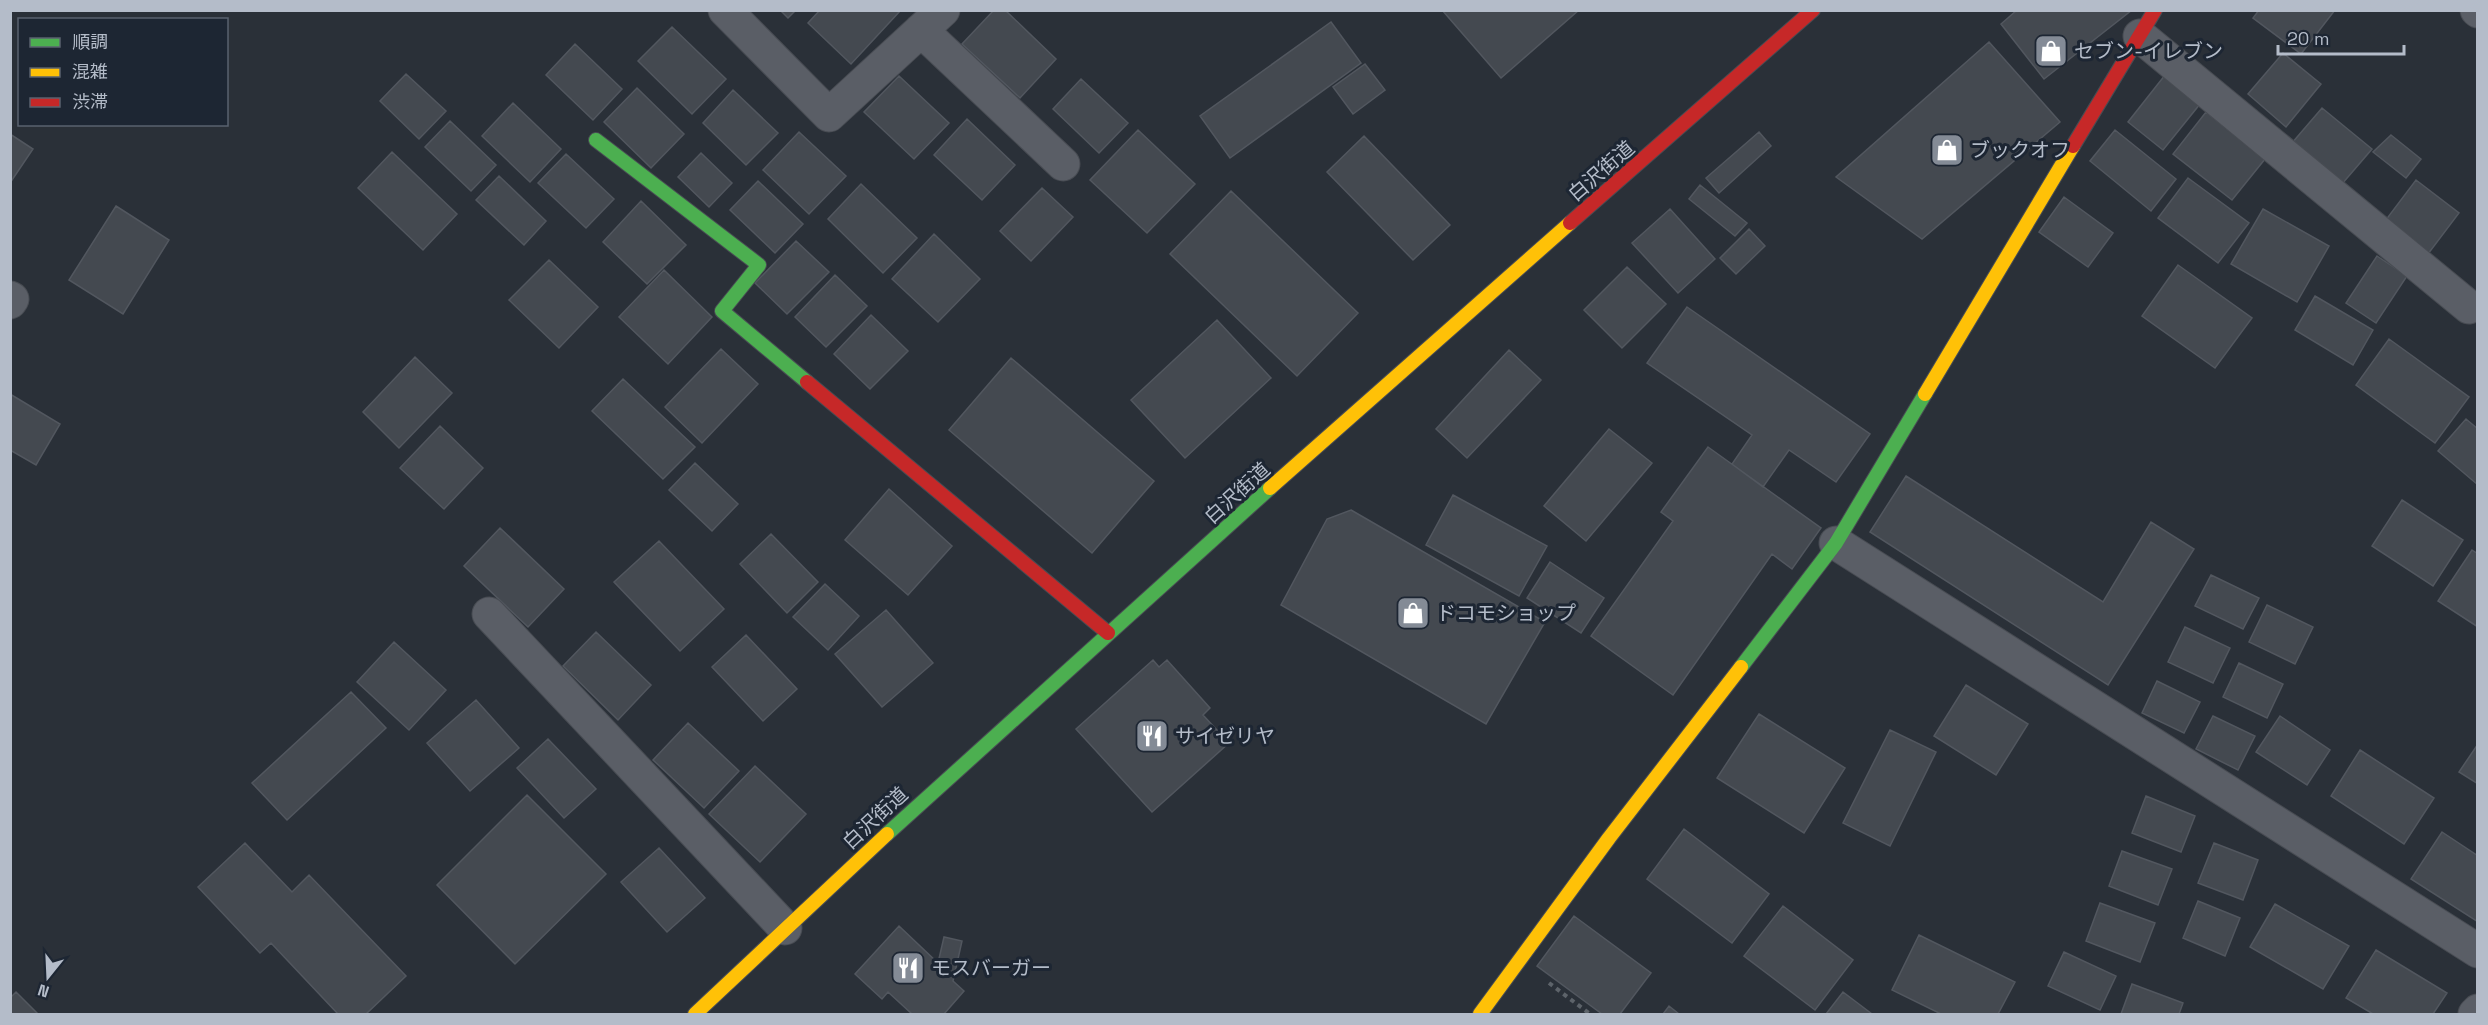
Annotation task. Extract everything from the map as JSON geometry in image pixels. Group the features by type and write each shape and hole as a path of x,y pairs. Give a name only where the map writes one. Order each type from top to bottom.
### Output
{"street":[{"path":"725,10 829,115 932,20 1063,164"},
{"name":"白沢街道","path":"695,1014 785,928 1108,633 1813,10"},
{"path":"1480,1014 1616,828 1836,543 2147,23 2469,307"},
{"path":"596,140 759,265 722,311 1108,633"},
{"path":"1836,543 2478,951"},
{"path":"489,614 785,928"}],"path":[{"path":"1520,960 1590,1014"}],"building":[{"path":"780,10 796,10 788,18"},
{"path":"820,10 901,10 851,64 808,23"},
{"path":"994,10 1005,10 1056,59 1020,98 962,44"},
{"path":"1442,10 1579,10 1501,78"},
{"name":"セブン-イレブン","path":"2017,10 2132,10 2044,79 2001,24"},
{"path":"2259,10 2335,10 2301,54 2253,18"},
{"path":"1331,22 1361,63 1230,158 1200,116"},
{"path":"672,27 726,79 692,114 638,61"},
{"name":"ブックオフ","path":"1989,42 2060,122 1922,239 1836,177"},
{"path":"575,44 622,89 593,120 546,75"},
{"path":"2283,53 2321,84 2286,127 2248,94"},
{"path":"1365,64 1385,90 1353,114 1333,87"},
{"path":"406,74 446,111 419,139 380,101"},
{"path":"2165,75 2200,104 2163,150 2128,122"},
{"path":"899,76 949,123 914,159 864,112"},
{"path":"1081,79 1128,123 1099,153 1053,109"},
{"path":"637,88 684,134 651,168 604,122"},
{"path":"733,90 778,133 746,165 703,123"},
{"path":"513,103 561,149 530,182 482,136"},
{"path":"2322,108 2372,149 2342,184 2292,143"},
{"path":"2206,112 2265,159 2232,200 2173,154"},
{"path":"967,119 1015,165 982,200 934,155"},
{"path":"450,121 496,165 471,191 425,147"},
{"path":"1138,130 1195,184 1147,233 1090,180"},
{"path":"2115,130 2176,179 2151,211 2090,161"},
{"path":"799,132 846,176 809,214 763,170"},
{"path":"1759,132 1771,146 1719,193 1706,178"},
{"path":"10,134 33,149 10,183"},
{"path":"2391,135 2421,159 2406,178 2373,152"},
{"path":"1364,136 1450,225 1413,260 1327,172"},
{"path":"392,152 457,214 423,250 358,188"},
{"path":"701,153 732,183 709,207 678,177"},
{"path":"566,154 614,199 586,228 538,183"},
{"path":"499,176 546,221 524,245 476,200"},
{"path":"2188,178 2249,223 2218,263 2158,218"},
{"path":"2416,180 2459,213 2428,254 2385,221"},
{"path":"758,181 803,224 775,253 730,210"},
{"path":"861,184 917,238 883,273 828,219"},
{"path":"1700,185 1747,223 1735,236 1689,199"},
{"path":"1042,188 1073,217 1031,261 1000,231"},
{"path":"1231,191 1358,313 1297,376 1170,254"},
{"path":"2064,197 2113,233 2088,267 2039,232"},
{"path":"641,201 686,245 647,284 603,242"},
{"path":"116,206 169,240 123,314 69,280"},
{"path":"1670,209 1715,259 1678,293 1632,243"},
{"path":"2263,209 2329,246 2297,302 2231,264"},
{"path":"1749,229 1765,246 1736,274 1720,258"},
{"path":"934,234 980,279 938,322 892,279"},
{"path":"796,241 829,272 787,314 755,283"},
{"path":"2377,256 2407,276 2376,323 2346,303"},
{"path":"549,260 598,307 559,348 509,300"},
{"path":"2178,265 2252,318 2215,368 2142,316"},
{"path":"1627,267 1666,304 1622,348 1584,310"},
{"path":"664,270 712,317 668,364 619,317"},
{"path":"835,275 867,306 826,347 795,317"},
{"path":"2315,296 2373,330 2353,365 2295,330"},
{"path":"1687,307 1870,434 1836,482 1789,450 1763,487 1732,464 1752,435 1647,363"},
{"path":"871,315 908,351 870,389 834,354"},
{"path":"1217,320 1271,378 1185,458 1131,400"},
{"path":"2389,339 2469,397 2435,443 2356,385"},
{"path":"721,349 758,384 702,443 665,407"},
{"path":"1509,350 1541,380 1467,458 1436,429"},
{"path":"415,357 452,393 399,448 363,412"},
{"path":"1011,358 1154,481 1092,553 949,430"},
{"path":"623,379 695,447 663,479 592,411"},
{"path":"10,394 60,424 36,465 10,450"},
{"path":"2466,419 2478,429 2478,485 2438,451"},
{"path":"440,426 483,468 444,509 400,468"},
{"path":"1609,429 1652,463 1586,541 1544,506"},
{"path":"1708,447 1821,528 1792,569 1772,554 1673,695 1591,636 1673,521 1661,512"},
{"path":"695,463 738,504 712,531 669,490"},
{"path":"1906,476 2103,602 2151,522 2194,549 2108,685 1870,532"},
{"path":"889,489 952,546 908,595 845,540"},
{"path":"1453,495 1547,546 1519,596 1426,545"},
{"path":"2402,500 2463,540 2433,586 2372,546"},
{"name":"ドコモショップ","path":"1351,510 1545,622 1486,724 1281,605 1327,519"},
{"path":"500,528 564,589 528,627 464,566"},
{"path":"771,534 818,582 787,613 740,564"},
{"path":"659,541 724,609 680,651 614,582"},
{"path":"2472,550 2478,554 2478,627 2438,601"},
{"path":"1550,562 1604,598 1581,633 1527,598"},
{"path":"2211,575 2259,598 2243,629 2195,606"},
{"path":"825,584 859,616 828,650 793,617"},
{"path":"2267,605 2313,627 2295,664 2249,642"},
{"path":"886,610 933,663 882,707 835,654"},
{"path":"2185,627 2230,648 2213,683 2168,662"},
{"path":"596,632 651,685 618,720 563,666"},
{"path":"746,635 797,689 763,721 712,667"},
{"path":"394,642 446,690 409,730 357,682"},
{"name":"サイゼリヤ","path":"1153,660 1159,667 1167,660 1210,708 1203,715 1229,743 1152,812 1076,729"},
{"path":"2239,663 2283,684 2267,718 2223,697"},
{"path":"2157,681 2200,702 2184,733 2142,713"},
{"path":"1966,685 2028,724 1996,775 1934,736"},
{"path":"351,692 386,728 287,820 252,783"},
{"path":"476,700 519,748 470,791 427,743"},
{"path":"1759,714 1845,768 1804,833 1717,778"},
{"path":"2213,716 2255,736 2238,770 2196,749"},
{"path":"2280,716 2330,750 2307,785 2256,752"},
{"path":"688,723 739,771 704,808 653,760"},
{"path":"1890,730 1936,752 1890,846 1843,823"},
{"path":"548,739 596,789 564,818 517,768"},
{"path":"2478,744 2478,784 2459,772"},
{"path":"2360,750 2434,798 2404,844 2331,796"},
{"path":"755,766 806,814 760,862 709,814"},
{"path":"527,795 606,874 515,964 437,885"},
{"path":"2146,796 2195,816 2181,852 2132,833"},
{"path":"1684,829 1769,894 1732,943 1647,879"},
{"path":"2442,832 2478,856 2478,922 2411,879"},
{"path":"245,843 292,892 309,875 406,976 366,1014 338,1014 271,943 260,953 198,887"},
{"path":"2214,843 2258,860 2243,900 2198,883"},
{"path":"659,848 705,898 667,932 621,882"},
{"path":"2122,851 2172,869 2158,905 2109,886"},
{"path":"2198,901 2240,918 2225,956 2183,938"},
{"path":"2100,903 2155,923 2140,962 2086,941"},
{"path":"2275,904 2349,946 2323,989 2250,947"},
{"path":"1783,906 1853,960 1815,1010 1744,956"},
{"path":"1574,916 1651,973 1620,1014 1602,1014 1537,966"},
{"name":"モスバーガー","path":"899,926 938,963 944,937 962,941 953,981 964,991 944,1014 912,1014 888,992 882,999 855,974"},
{"path":"1919,935 2015,982 1998,1014 1941,1014 1892,990"},
{"path":"2376,950 2447,993 2433,1014 2373,1014 2346,998"},
{"path":"2064,952 2116,976 2100,1010 2048,986"},
{"path":"2132,984 2183,1003 2179,1014 2121,1014"},
{"path":"16,992 38,1014 10,1014 10,998"},
{"path":"1843,992 1872,1014 1826,1014"},
{"path":"1669,1006 1679,1014 1663,1014"}],"traffic: fast":[{"path":"596,140 759,265 722,311 807,382"},
{"path":"1741,667 1836,543 1925,394"},
{"path":"887,834 1270,488"}],"traffic: slow":[{"path":"1925,394 2073,146"},
{"path":"1270,488 1570,223"},
{"path":"1480,1014 1609,838 1741,667"},
{"path":"695,1014 887,834"}],"traffic: jam":[{"path":"1570,223 1813,10"},
{"path":"2073,146 2155,10"},
{"path":"807,382 1108,633"}],"place":[{"name":"セブン-イレブン","path":"2051,51"},
{"name":"ブックオフ","path":"1947,150"},
{"name":"ドコモショップ","path":"1413,613"},
{"name":"サイゼリヤ","path":"1152,736"},
{"name":"モスバーガー","path":"908,968"}]}
